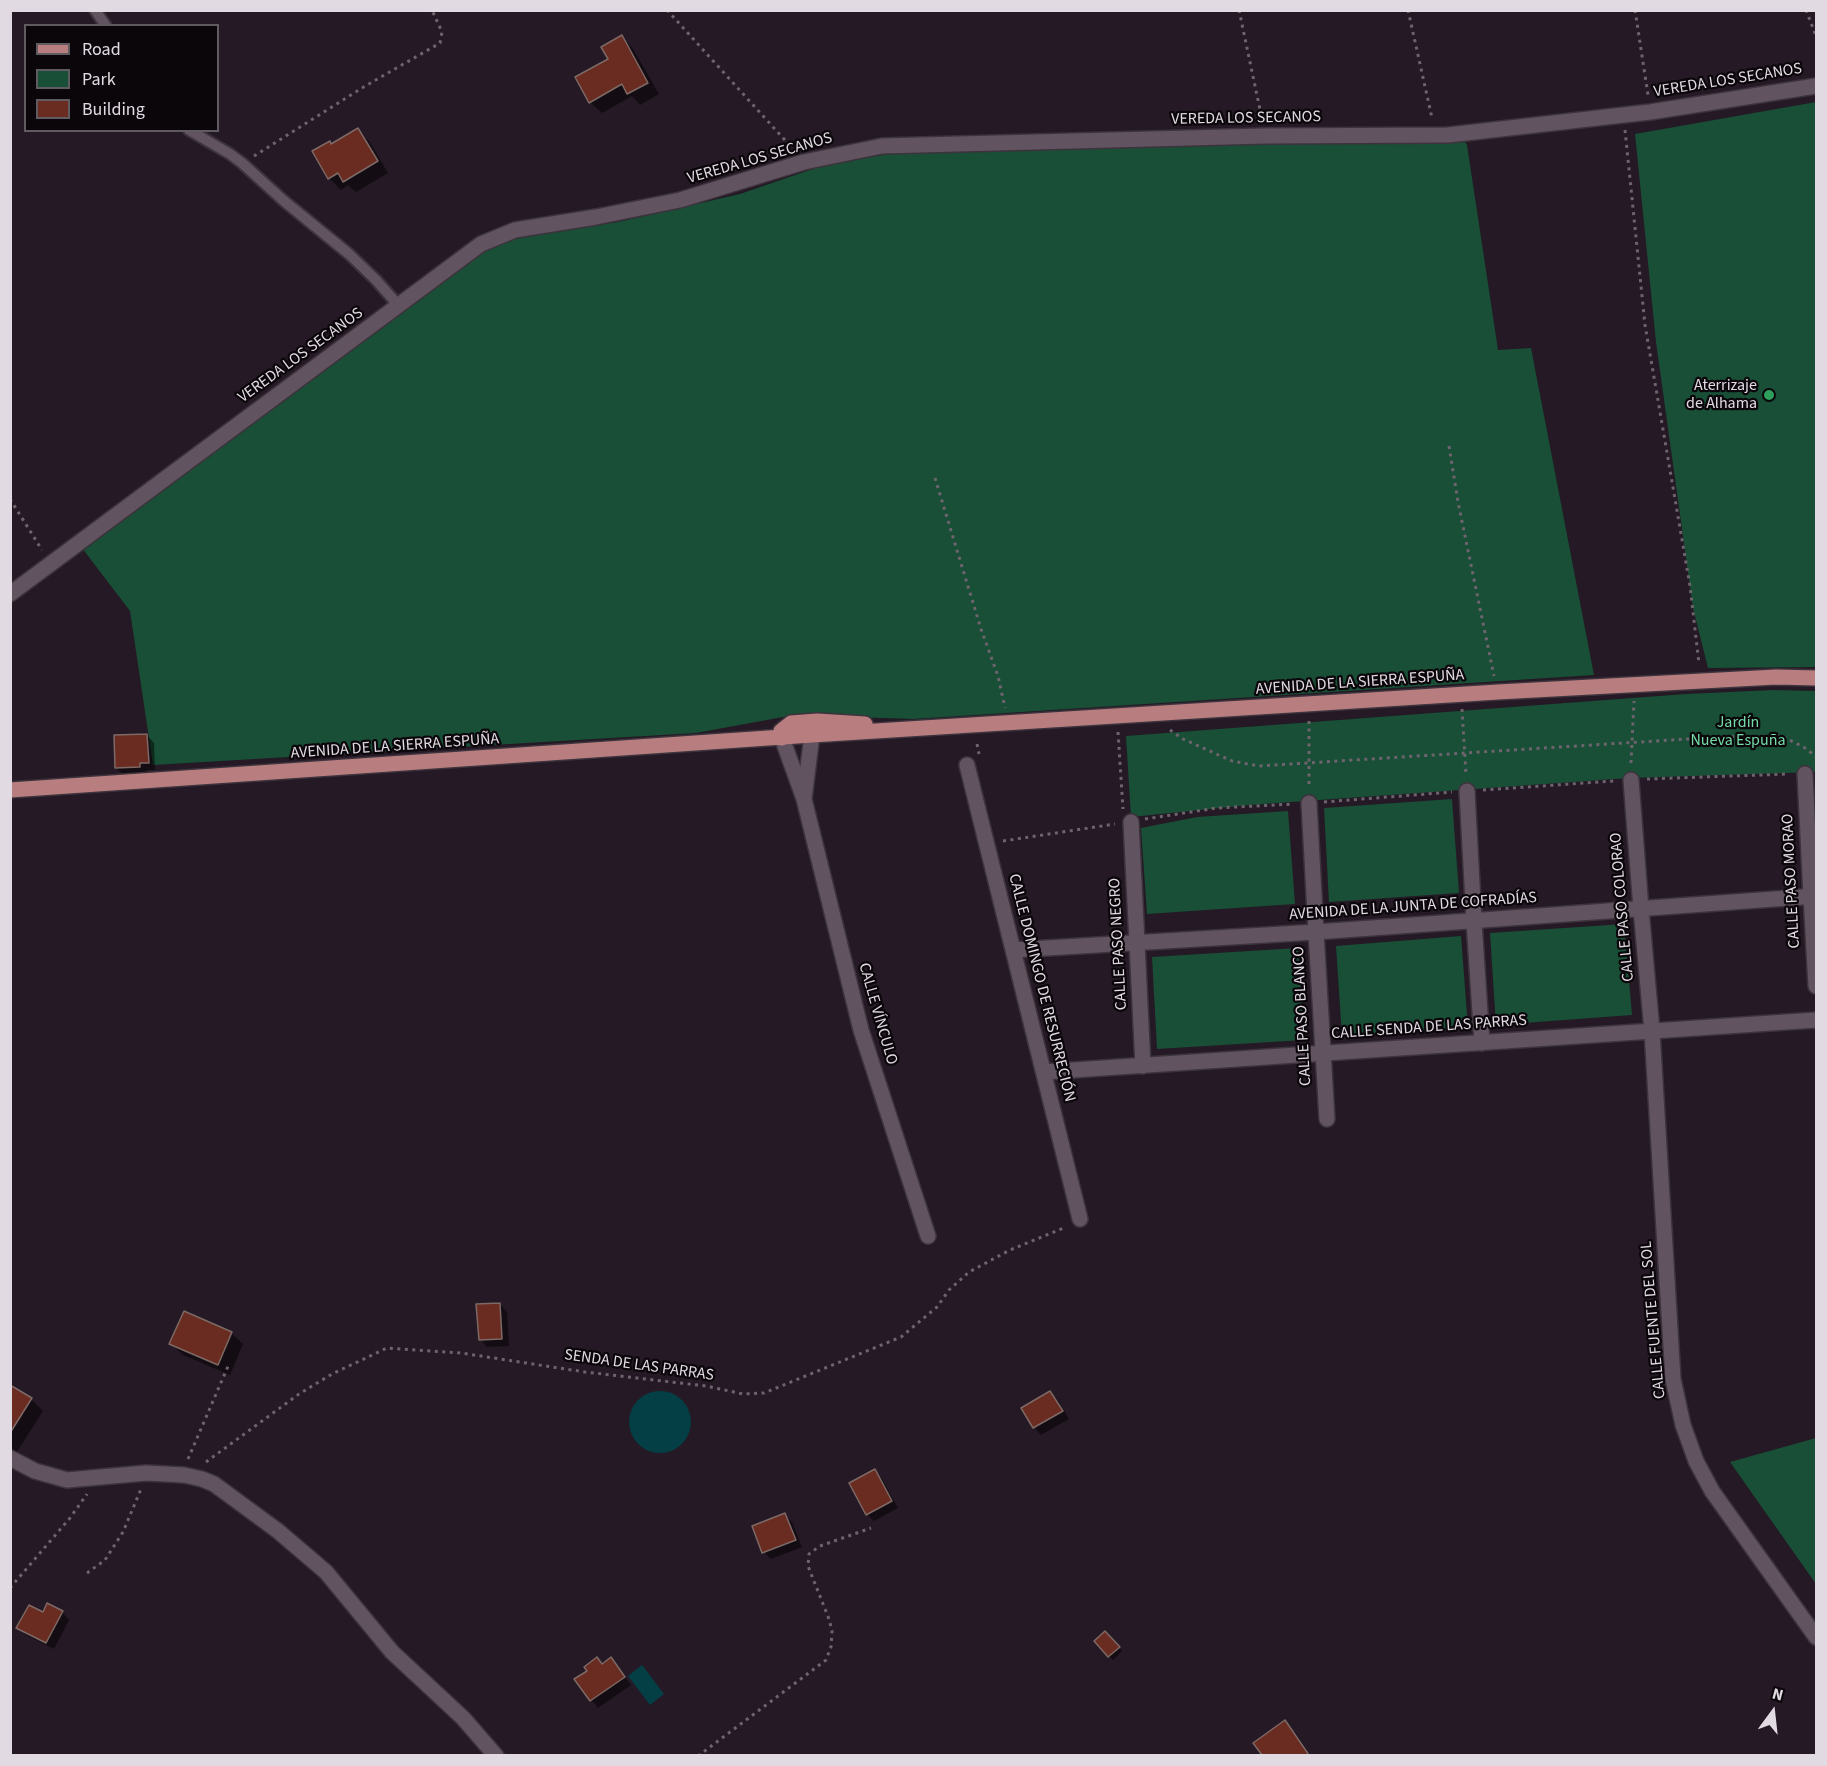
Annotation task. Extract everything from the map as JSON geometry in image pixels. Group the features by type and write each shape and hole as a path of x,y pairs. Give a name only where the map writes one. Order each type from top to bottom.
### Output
{"main road":[{"name":"AVENIDA DE LA SIERRA ESPUÑA","path":"10,790 812,735 1498,692 1776,676 1816,678"},
{"name":"AVENIDA DE LA SIERRA ESPUÑA","path":"782,738 781,730 791,723 817,721 906,729"}],"street":[{"name":"VEREDA LOS SECANOS","path":"10,594 481,244 515,230 680,200 804,162 882,146 1265,136 1436,135 1650,112 1816,86"},
{"name":"CALLE VÍNCULO","path":"804,799 812,735"},
{"name":"CALLE VÍNCULO","path":"782,738 804,799 861,1030 928,1236"},
{"name":"CALLE DOMINGO DE RESURRECIÓN","path":"967,765 1080,1219"},
{"name":"CALLE PASO MORAO","path":"1805,774 1814,896 1816,986"},
{"name":"CALLE PASO COLORAO","path":"1631,780 1652,1031"},
{"path":"1467,791 1482,1043"},
{"name":"CALLE PASO BLANCO","path":"1309,803 1327,1119"},
{"name":"CALLE PASO NEGRO","path":"1127,822 1137,943 1143,1066"},
{"name":"AVENIDA DE LA JUNTA DE COFRADÍAS","path":"1013,950 1316,932 1814,896"},
{"name":"CALLE SENDA DE LAS PARRAS","path":"1044,1072 1816,1020"},
{"name":"CALLE FUENTE DEL SOL","path":"1652,1031 1673,1379 1683,1425 1696,1461 1712,1491 1816,1637"},
{"path":"10,1458 36,1471 67,1479 146,1473 184,1475 214,1484 278,1531 326,1572 392,1652 464,1718 496,1755"}],"lane":[{"path":"95,10 105,24"},
{"path":"193,132 230,153 242,163 349,254 399,306"}],"path":[{"path":"242,163 362,88 440,43 442,32 432,10"},
{"path":"667,10 804,162"},
{"path":"1239,10 1265,136"},
{"path":"1408,10 1436,135"},
{"path":"1635,10 1650,112"},
{"path":"1806,10 1816,36"},
{"path":"1624,115 1645,325 1690,586 1700,669"},
{"path":"1449,446 1458,502 1498,692"},
{"path":"934,478 998,676 1008,724"},
{"path":"10,499 50,564"},
{"path":"1631,780 1634,695"},
{"path":"1462,707 1467,791"},
{"path":"1309,718 1309,803"},
{"path":"1166,727 1183,739 1232,761 1259,766 1632,742 1782,736 1807,749 1816,757"},
{"path":"1118,730 1127,822"},
{"path":"977,744 979,754"},
{"path":"1000,842 1217,808 1631,780 1805,774"},
{"name":"SENDA DE LAS PARRAS","path":"184,1475 215,1456 298,1394 332,1374 387,1348 461,1353 585,1372 706,1386 743,1394 764,1393 901,1337 937,1307 949,1290 969,1272 1080,1219"},
{"path":"184,1475 188,1457 230,1364"},
{"path":"87,1573 105,1560 123,1532 139,1497 146,1473"},
{"path":"10,1588 70,1518 99,1475"},
{"path":"698,1755 826,1659 831,1647 832,1631 808,1566 809,1554 819,1546 871,1528"}],"green space":[{"path":"1816,102 1816,667 1708,668 1693,608 1656,342 1635,134"},
{"path":"1463,139 1467,145 1498,350 1531,348 1594,675 913,719 794,715 696,733 153,765 130,611 82,548 487,249 520,236 618,222 740,194 830,163 889,154 1004,149"},
{"name":"Jardín Nueva Espuña","path":"1773,690 1816,691 1816,772 1629,778 1249,805 1131,817 1126,736 1686,694"},
{"path":"1452,799 1459,893 1329,902 1324,808"},
{"path":"1288,811 1295,904 1147,914 1141,828 1197,817"},
{"path":"1624,924 1632,1015 1496,1025 1490,933"},
{"path":"1461,936 1468,1027 1342,1036 1336,946"},
{"path":"1298,948 1304,1040 1157,1049 1152,957"},
{"path":"1816,1438 1816,1584 1730,1462"}],"water":[{"path":"654,1391 666,1391 682,1400 689,1410 691,1422 689,1434 682,1444 666,1453 654,1453 643,1448 634,1439 629,1428 629,1416 634,1405 643,1396"},
{"path":"642,1665 664,1694 650,1705 628,1676"}],"building":[{"path":"622,35 648,83 627,94 622,84 589,103 575,77 608,59 601,47"},
{"path":"358,128 378,161 343,182 338,173 328,179 312,151 330,141 331,144"},
{"path":"147,734 149,763 140,763 140,767 115,768 114,735"},
{"path":"500,1303 502,1339 479,1340 476,1304"},
{"path":"184,1311 232,1332 218,1365 169,1344"},
{"path":"10,1385 32,1398 10,1433"},
{"path":"1050,1391 1063,1411 1033,1428 1021,1408"},
{"path":"875,1469 892,1501 866,1515 849,1483"},
{"path":"785,1513 796,1540 762,1553 752,1526"},
{"path":"47,1603 63,1611 46,1643 16,1628 29,1605 43,1612"},
{"path":"1105,1631 1120,1647 1108,1657 1094,1641"},
{"path":"597,1657 602,1664 611,1657 625,1677 590,1701 574,1679 587,1671 584,1667"},
{"path":"1285,1720 1309,1755 1262,1755 1253,1743"}],"place":[{"name":"Aterrizaje de Alhama","path":"1769,395"}]}
